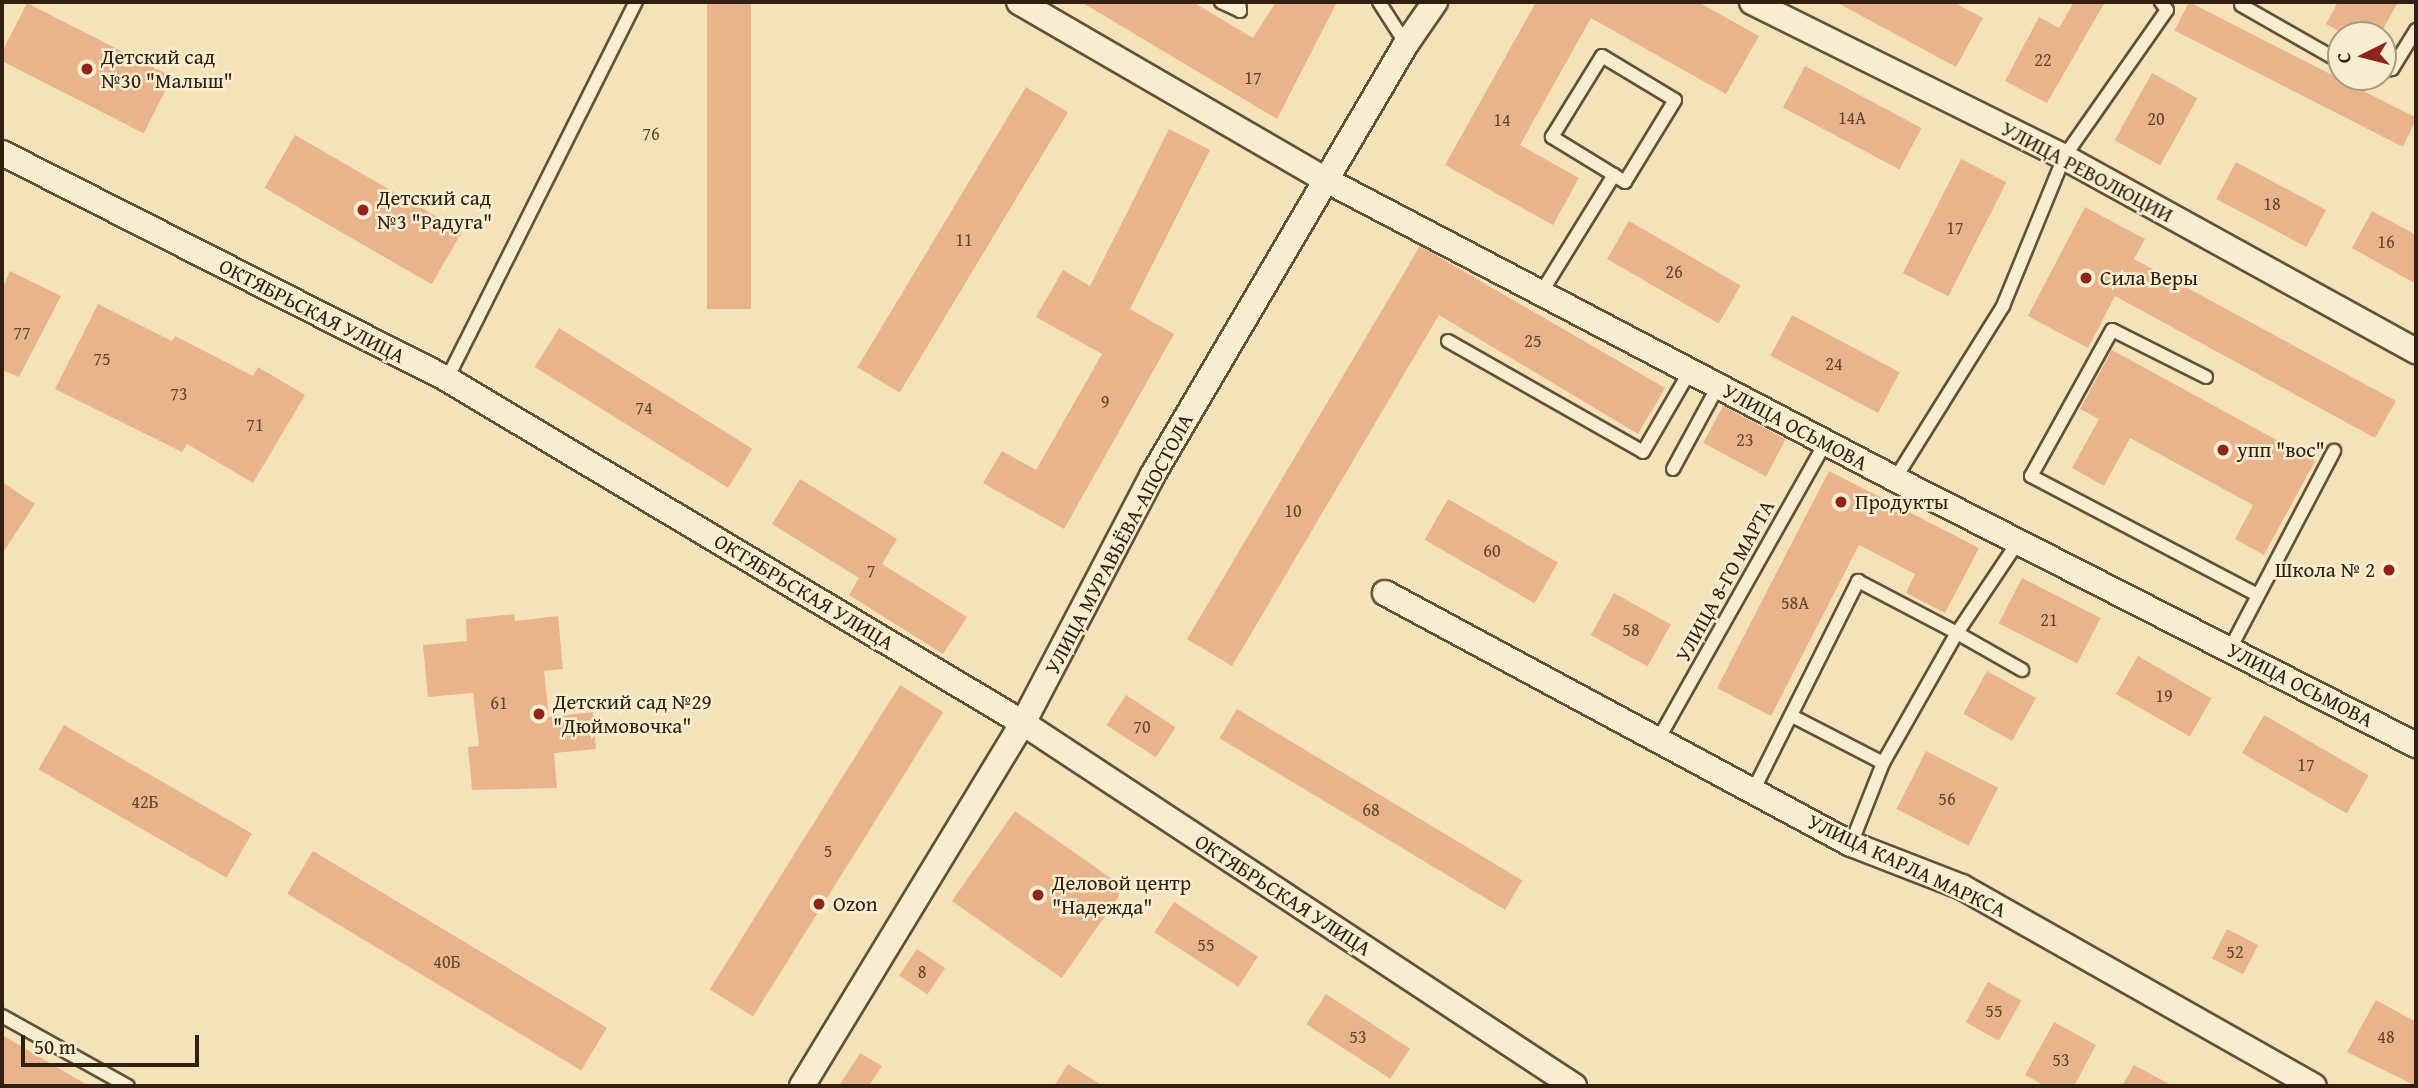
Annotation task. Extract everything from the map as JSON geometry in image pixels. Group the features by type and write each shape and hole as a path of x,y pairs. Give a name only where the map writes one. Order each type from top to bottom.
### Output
{"street":[{"name":"УЛИЦА МУРАВЬЁВА-АПОСТОЛА","path":"802,1086 1023,723 1152,476 1406,44 1435,2"},
{"name":"УЛИЦА РЕВОЛЮЦИИ","path":"1752,2 1788,9 2416,351"},
{"name":"УЛИЦА ОСЬМОВА","path":"1027,4 1326,180 1825,443 2020,539 2416,745"},
{"name":"ОКТЯБРЬСКАЯ УЛИЦА","path":"2,153 447,379 1023,723 1574,1086"},
{"name":"УЛИЦА КАРЛА МАРКСА","path":"1385,593 1754,789 1851,844 1962,887 2314,1086"}],"lane":[{"path":"447,379 636,2"},
{"path":"1221,2 1240,11 1239,2"},
{"path":"1379,2 1406,44"},
{"path":"1895,479 2003,306 2064,157 2167,10 2161,2"},
{"path":"2241,5 2327,54"},
{"path":"2397,61 2416,30"},
{"path":"1602,56 1675,100 1625,182 1614,175 1552,137 1602,56"},
{"path":"1541,293 1614,175"},
{"path":"2206,377 2112,330 2031,476 2256,594"},
{"path":"1448,341 1643,452 1690,371"},
{"path":"1673,469 1718,386"},
{"name":"УЛИЦА 8-ГО МАРТА","path":"1659,738 1825,443"},
{"path":"2230,649 2256,594 2334,451"},
{"path":"1851,844 1883,763 1957,633 2020,539"},
{"path":"1754,789 1794,717 1858,581 2022,670"},
{"path":"1794,717 1883,763"},
{"path":"2,1016 128,1086"}],"building":[{"path":"707,2 751,2 751,309 707,309"},
{"path":"1081,2 1193,2 1253,38 1276,2 1337,2 1277,119"},
{"path":"1536,2 1698,2 1759,36 1726,94 1591,18 1520,145 1579,178 1553,225 1445,165"},
{"path":"1836,2 1953,2 1983,18 1956,67"},
{"path":"2074,2 2105,2 2047,103 2005,81 2039,17 2059,28"},
{"path":"2189,2 2327,72 2327,91 2364,91 2416,118 2416,120 2403,147 2174,31"},
{"path":"2338,2 2398,2 2388,21 2328,21"},
{"name":"Детский сад №30 \"Малыш\"","path":"27,3 172,77 144,133 2,61 2,52"},
{"path":"1805,66 1922,128 1899,169 1783,107"},
{"path":"2152,73 2197,98 2160,166 2115,140"},
{"path":"1026,87 1068,112 900,393 858,367"},
{"path":"1169,129 1210,150 1130,309 1174,334 1064,529 983,483 1002,451 1036,470 1102,354 1036,317 1063,270 1090,286"},
{"name":"Детский сад №3 \"Радуга\"","path":"295,135 462,231 432,284 264,188"},
{"path":"1961,159 2006,182 1948,296 1903,273"},
{"path":"2236,162 2326,210 2306,247 2216,199"},
{"path":"2085,207 2145,239 2134,259 2396,401 2375,438 2115,296 2088,348 2028,316"},
{"path":"2372,211 2416,235 2416,284 2352,248"},
{"path":"1629,221 1741,286 1719,324 1607,259"},
{"path":"1420,246 1665,388 1638,434 1439,315 1232,666 1187,639"},
{"path":"10,271 61,296 19,377 2,370 2,289"},
{"path":"98,304 172,341 175,336 253,376 258,367 305,395 253,483 187,444 182,452 55,389"},
{"path":"1792,315 1900,372 1878,413 1770,356"},
{"path":"559,328 752,449 728,488 535,367"},
{"name":"упп \"вос\"","path":"2112,350 2315,461 2264,555 2235,539 2253,505 2130,438 2104,486 2072,468 2099,419 2080,409"},
{"path":"1723,406 1786,439 1766,476 1703,443"},
{"path":"1829,471 1979,548 1945,613 1906,593 1915,574 1859,545 1771,716 1717,688"},
{"path":"800,479 897,539 882,564 967,617 943,654 849,595 859,578 772,524"},
{"path":"2,482 35,504 2,554"},
{"path":"1448,499 1558,562 1534,603 1424,540"},
{"path":"2022,578 2100,618 2077,663 1999,623"},
{"path":"1614,593 1671,625 1648,666 1591,635"},
{"path":"514,614 515,621 558,616 563,669 544,671 549,717 593,712 596,749 554,753 557,788 472,790 468,747 479,746 473,693 428,697 423,645 467,641 466,619"},
{"path":"2138,656 2212,698 2190,737 2116,694"},
{"path":"1987,671 2036,698 2012,741 1963,714"},
{"path":"900,685 943,712 753,1016 710,989"},
{"path":"1126,695 1175,727 1156,757 1106,725"},
{"path":"1237,709 1522,881 1505,910 1219,738"},
{"path":"2264,715 2369,776 2347,814 2242,753"},
{"path":"64,725 252,834 226,878 38,769"},
{"path":"1926,751 1998,788 1969,846 1896,809"},
{"name":"Деловой центр \"Надежда\"","path":"1015,811 1125,888 1062,978 952,901"},
{"path":"313,851 607,1028 581,1071 287,894"},
{"path":"1174,902 1258,956 1238,987 1154,932"},
{"path":"2227,929 2258,945 2243,974 2212,958"},
{"path":"917,949 945,968 927,995 899,976"},
{"path":"1988,982 2021,1000 1999,1041 1966,1022"},
{"path":"1326,994 1410,1048 1390,1079 1306,1024"},
{"path":"2376,1000 2416,1022 2416,1086 2347,1052"},
{"path":"2054,1022 2096,1045 2074,1086 2045,1086 2025,1075"},
{"path":"2,1035 89,1086 2,1086"},
{"path":"860,1053 882,1066 869,1086 839,1086"},
{"path":"1068,1064 1103,1086 1054,1086"},
{"path":"2134,1065 2173,1086 2122,1086"}],"place":[{"name":"Детский сад №30 \"Малыш\"","path":"87,69"},
{"name":"Детский сад №3 \"Радуга\"","path":"363,210"},
{"name":"Сила Веры","path":"2086,278"},
{"name":"упп \"вос\"","path":"2223,450"},
{"name":"Продукты","path":"1841,502"},
{"name":"Школа № 2","path":"2389,570"},
{"name":"Детский сад №29 \"Дюймовочка\"","path":"539,714"},
{"name":"Деловой центр \"Надежда\"","path":"1038,895"},
{"name":"Ozon","path":"819,904"}]}
